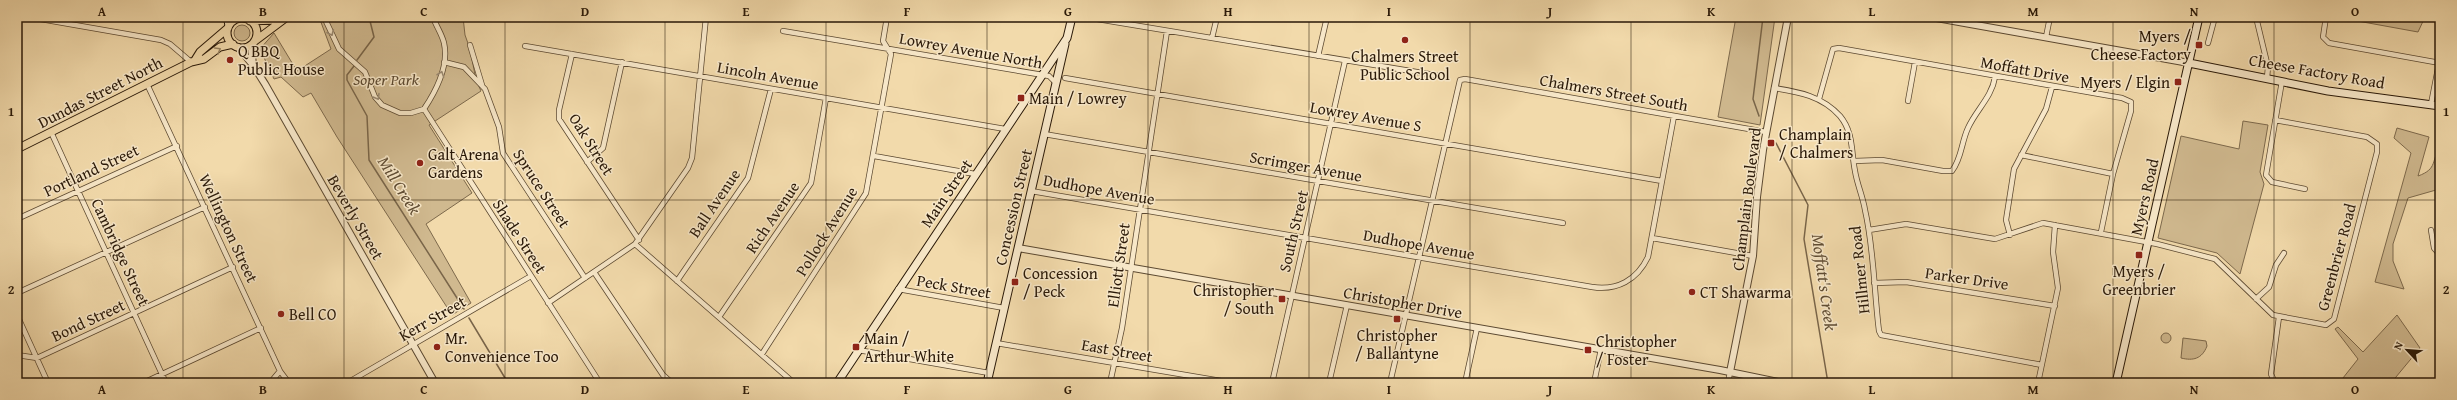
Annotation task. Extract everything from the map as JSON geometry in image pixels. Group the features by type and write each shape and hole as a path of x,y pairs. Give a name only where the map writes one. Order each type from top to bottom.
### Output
{"main road":[{"path":"227,17 228,36 236,46 244,48 279,24 284,18"},
{"path":"228,26 234,19 242,17 250,21 284,18"},
{"name":"Main Street","path":"837,383 898,289 1067,38 1072,17"},
{"name":"Myers Road","path":"2116,383 2199,17"},
{"path":"250,21 256,32 253,43"},
{"name":"Dundas Street North","path":"193,61 200,52 228,26"},
{"name":"Concession Street","path":"987,383 1067,38"},
{"name":"Dundas Street North","path":"17,150 193,61 204,58 220,47 236,46"},
{"name":"Cheese Factory Road","path":"2189,63 2328,91 2440,106"}],"street":[{"path":"28,17 161,40 170,44 193,61"},
{"path":"324,17 339,49 365,72 375,97 382,105 400,113 411,113 424,109 435,91 444,62 444,43 433,17"},
{"path":"548,303 635,244 690,164 706,17"},
{"name":"Pollock Avenue","path":"762,354 866,193 874,156 890,54 883,41 887,17"},
{"path":"1085,17 1441,76"},
{"path":"1212,38 1217,17"},
{"path":"1318,56 1327,17"},
{"name":"Champlain Boulevard","path":"1728,383 1753,256 1757,197 1766,132 1788,17"},
{"path":"1931,17 2189,63"},
{"path":"2046,37 2050,17"},
{"path":"2208,43 2215,17"},
{"path":"2256,17 2268,67 2267,78"},
{"path":"2326,17 2323,36 2329,43 2440,62 2431,104"},
{"name":"Lowrey Avenue North","path":"783,31 1053,78 1056,84"},
{"name":"Elliott Street","path":"1110,383 1131,268 1156,93 1167,31"},
{"name":"Beverly Street","path":"253,43 254,65"},
{"name":"Spruce Street","path":"470,45 482,85 499,127 503,153 585,278"},
{"name":"Beverly Street","path":"236,46 254,65 435,383"},
{"name":"Lincoln Avenue","path":"525,46 1006,129"},
{"name":"Moffatt Drive","path":"1819,99 1833,49 1840,48 1995,77 2122,98 2131,102 2131,111 2113,174 2100,232"},
{"name":"Oak Street","path":"572,54 558,114 561,123 639,240"},
{"name":"South Street","path":"1272,383 1345,61"},
{"name":"Spruce Street","path":"444,62 464,67 482,85"},
{"path":"587,162 603,148 622,62"},
{"path":"1908,101 1915,62"},
{"path":"1854,161 1882,160 1952,171 1958,163 1967,128 1992,90 1995,77"},
{"name":"Lowrey Avenue S","path":"1065,78 1662,181"},
{"name":"Chalmers Street South","path":"1445,143 1459,83 1465,79 1766,132"},
{"path":"2282,81 2266,175 2272,182 2305,189"},
{"name":"Wellington Street","path":"147,84 280,371 289,383"},
{"path":"2010,234 2006,215 2014,169 2046,109 2052,87"},
{"name":"Ball Avenue","path":"677,281 748,178 771,88"},
{"name":"Hillmer Road","path":"1774,88 1801,92 1819,99 1844,122 1851,138 1854,161 1869,230 1879,331 1881,335 2042,365"},
{"name":"Rich Avenue","path":"719,317 811,183 826,98"},
{"name":"Shade Street","path":"424,109 600,383"},
{"name":"Dudhope Avenue","path":"1031,191 1608,288 1625,283 1638,273 1648,257 1674,116"},
{"name":"Greenbrier Road","path":"1869,230 1906,224 1989,239 2010,234 2035,224 2100,232 2148,242 2213,257 2269,313 2279,317 2324,325 2333,321 2377,148 2376,141 2367,137 2275,120"},
{"name":"Cambridge Street","path":"51,132 135,312 166,383"},
{"name":"Scrimger Avenue","path":"1044,134 1563,223"},
{"path":"1390,383 1445,143"},
{"name":"Portland Street","path":"17,219 176,146"},
{"path":"2021,154 2113,174"},
{"path":"874,156 975,174"},
{"path":"17,293 205,207"},
{"path":"2038,383 2055,306 2059,280 2053,252 2055,226"},
{"path":"2431,230 2434,248 2440,255"},
{"path":"1652,238 1753,256"},
{"path":"635,244 794,383"},
{"name":"Christopher Drive","path":"1018,248 1601,349 1783,383"},
{"path":"2256,299 2269,287 2276,265 2284,253"},
{"name":"Bond Street","path":"17,355 36,358 233,267"},
{"path":"594,272 663,375 672,383"},
{"name":"Kerr Street","path":"347,383 531,276"},
{"name":"Parker Drive","path":"1874,284 1906,282 2055,306"},
{"name":"Peck Street","path":"898,289 1004,308"},
{"path":"1329,383 1347,305"},
{"path":"17,315 48,383"},
{"path":"2275,383 2271,374 2279,317"},
{"path":"143,383 261,328"},
{"path":"1465,383 1477,328"},
{"name":"East Street","path":"996,343 1233,383"},
{"path":"1594,383 1601,349"},
{"path":"858,350 989,373"},
{"path":"270,383 280,371"}],"green space":[{"name":"Soper Park","path":"319,17 463,17 465,35 470,49 476,80 481,91 429,125 472,193 426,224 471,303 452,315 337,137 311,93 303,97 281,77 274,79 260,49 274,33 297,71 331,49"},
{"path":"1736,17 1775,17 1760,125 1718,117"},
{"path":"2352,17 2425,17 2418,32 2352,20"},
{"path":"242,25 248,27 250,33 248,39 242,41 236,39 234,33 236,27"},
{"path":"2243,121 2268,125 2260,172 2264,184 2240,274 2217,253 2158,238 2181,136 2239,149"},
{"path":"2397,128 2429,137 2418,176 2429,170 2440,147 2440,184 2436,190 2408,198 2393,244 2393,261 2404,289 2375,282 2411,153 2394,138"},
{"path":"2397,315 2420,348 2391,383 2339,383 2358,359 2335,329 2338,327 2363,352"},
{"path":"2164,333 2168,333 2170,334 2170,342 2164,343 2161,340 2161,336"},
{"path":"2183,338 2206,341 2207,346 2203,354 2193,359 2181,358"}],"waterway":[{"name":"Mill Creek","path":"357,60 374,37 369,17"},
{"name":"Moffatt's Creek","path":"1759,116 1753,99 1763,17"},
{"name":"Mill Creek","path":"354,66 347,75 347,80 367,116 369,160 464,309"},
{"name":"Moffatt's Creek","path":"1776,143 1808,205 1804,239 1828,383"},
{"name":"Mill Creek","path":"469,318 508,383"}],"place":[{"name":"Chalmers Street Public School","path":"1405,40"},
{"name":"Myers / Cheese Factory","path":"2199,45"},
{"name":"Q BBQ Public House","path":"230,60"},
{"name":"Myers / Elgin","path":"2178,82"},
{"name":"Main / Lowrey","path":"1021,98"},
{"name":"Champlain / Chalmers","path":"1771,143"},
{"name":"Galt Arena Gardens","path":"420,163"},
{"name":"Myers / Greenbrier","path":"2139,255"},
{"name":"Concession / Peck","path":"1015,282"},
{"name":"CT Shawarma","path":"1692,292"},
{"name":"Christopher / South","path":"1282,299"},
{"name":"Bell CO","path":"281,314"},
{"name":"Christopher / Ballantyne","path":"1397,319"},
{"name":"Mr. Convenience Too","path":"437,347"},
{"name":"Main / Arthur White","path":"856,347"},
{"name":"Christopher / Foster","path":"1588,350"}]}
